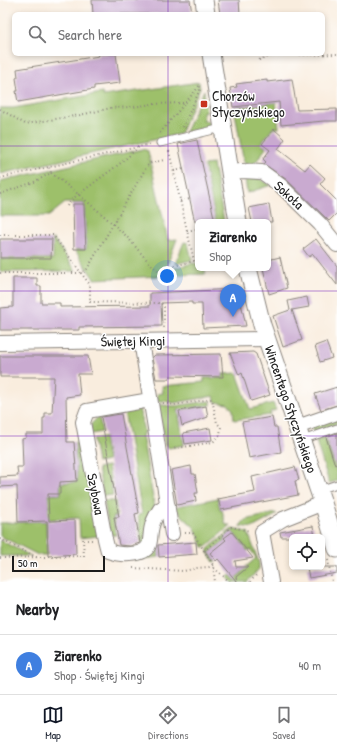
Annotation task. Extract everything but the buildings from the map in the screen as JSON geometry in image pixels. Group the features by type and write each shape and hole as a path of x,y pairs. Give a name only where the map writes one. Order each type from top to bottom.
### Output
{"street":[{"path":"204,0 206,12"},
{"path":"211,56 237,219"},
{"name":"Sokoła","path":"229,173 262,172 281,186 309,213 337,245"},
{"name":"Wincentego Styczyńskiego","path":"249,271 267,339 337,547"},
{"name":"Świętej Kingi","path":"0,343 267,339"},
{"path":"141,341 156,401 172,534"},
{"name":"Szybowa","path":"156,401 87,411 83,422 108,551 116,554 131,554 143,551 149,546 152,525 160,509 168,506"},
{"path":"299,434 337,413"},
{"path":"272,582 262,532 321,496"}],"lane":[{"path":"158,140 222,128"},
{"path":"299,434 337,428"},
{"path":"321,496 337,484"}],"path":[{"path":"325,55 337,54"},
{"path":"259,60 271,56"},
{"path":"0,178 140,146 158,140 204,80 179,137"},
{"path":"0,109 25,124 80,115 111,108 152,104 185,103"},
{"path":"67,206 71,200 122,162 140,146"},
{"path":"170,156 194,261 170,267"},
{"path":"0,273 86,271 147,166 151,163 164,160"},
{"path":"49,167 51,173 79,194 113,225 122,231 153,266 167,276"},
{"path":"174,171 184,169"},
{"path":"0,194 34,182 51,173"},
{"path":"180,201 190,198"},
{"path":"188,231 195,229"},
{"path":"0,235 53,235 90,285 90,302 161,303 164,307 164,331"},
{"path":"156,401 174,405 212,398 217,423 220,427 220,435 213,442 169,450"},
{"path":"204,550 231,528 251,532"},
{"path":"172,534 193,533 213,566 230,582"},
{"path":"0,539 37,557"},
{"path":"0,558 84,556 83,540 94,539"},
{"path":"133,568 184,571 213,566"},
{"path":"213,566 215,582"}],"green space":[{"path":"199,82 200,88 180,134 0,174 0,108 13,108 102,93 103,96"},
{"path":"204,90 206,112 203,113 204,121 208,121 209,127 185,132"},
{"path":"276,102 279,128 273,128 261,144 266,148 255,163 244,164 234,107 245,107"},
{"path":"143,149 148,151 168,240 177,239 163,276 94,279 75,250 86,249 84,203 65,203 49,216 0,216 0,181"},
{"path":"213,164 224,219 215,219 204,165"},
{"path":"245,178 258,178 271,185 247,193"},
{"path":"53,238 76,271 0,272 0,259 53,259"},
{"path":"184,242 188,243 192,260 175,264"},
{"path":"193,263 195,263 195,271 205,271 206,274 175,275 175,280 170,279 174,268"},
{"path":"237,373 250,409 273,403 276,410 270,412 271,415 234,420 233,410 228,404 215,402 214,396 174,403 158,401 157,394 163,393 162,386 204,382 204,378 223,378 223,374"},
{"path":"210,401 211,405 178,410 184,445 169,448 165,445 158,405 174,406"},
{"path":"139,408 144,432 142,435 155,509 142,546 138,515 142,514 124,411"},
{"path":"99,416 102,432 91,434 91,424"},
{"path":"337,417 337,424 313,432 311,426"},
{"path":"104,437 108,461 97,463 93,439"},
{"path":"325,437 337,473 337,481 329,483 316,441"},
{"path":"75,442 82,442 98,536 80,538 79,518 37,520 36,507 49,507 49,495 61,494 60,483 77,482"},
{"path":"108,466 113,495 103,496 98,468"},
{"path":"218,498 220,510 222,510 226,525 231,525 206,547 203,547 195,528 174,507"},
{"path":"104,501 115,501 117,516 113,517 116,535 110,535"},
{"path":"276,513 276,515 252,528 240,526 245,520"},
{"path":"160,515 163,520 158,544 159,557 134,560"},
{"path":"46,521 47,555 38,555 0,536 0,523"},
{"path":"232,529 248,532 259,563 259,569 247,582 232,582 227,577 230,575 234,579 256,558 250,549 248,551 232,531 224,538 225,540 209,553 216,561 214,562 208,553 208,549"},
{"path":"0,540 31,556 0,556"}],"place":[{"name":"Chorzów Styczyńskiego","path":"204,104"},
{"name":"Ziarenko","path":"233,317"}]}
